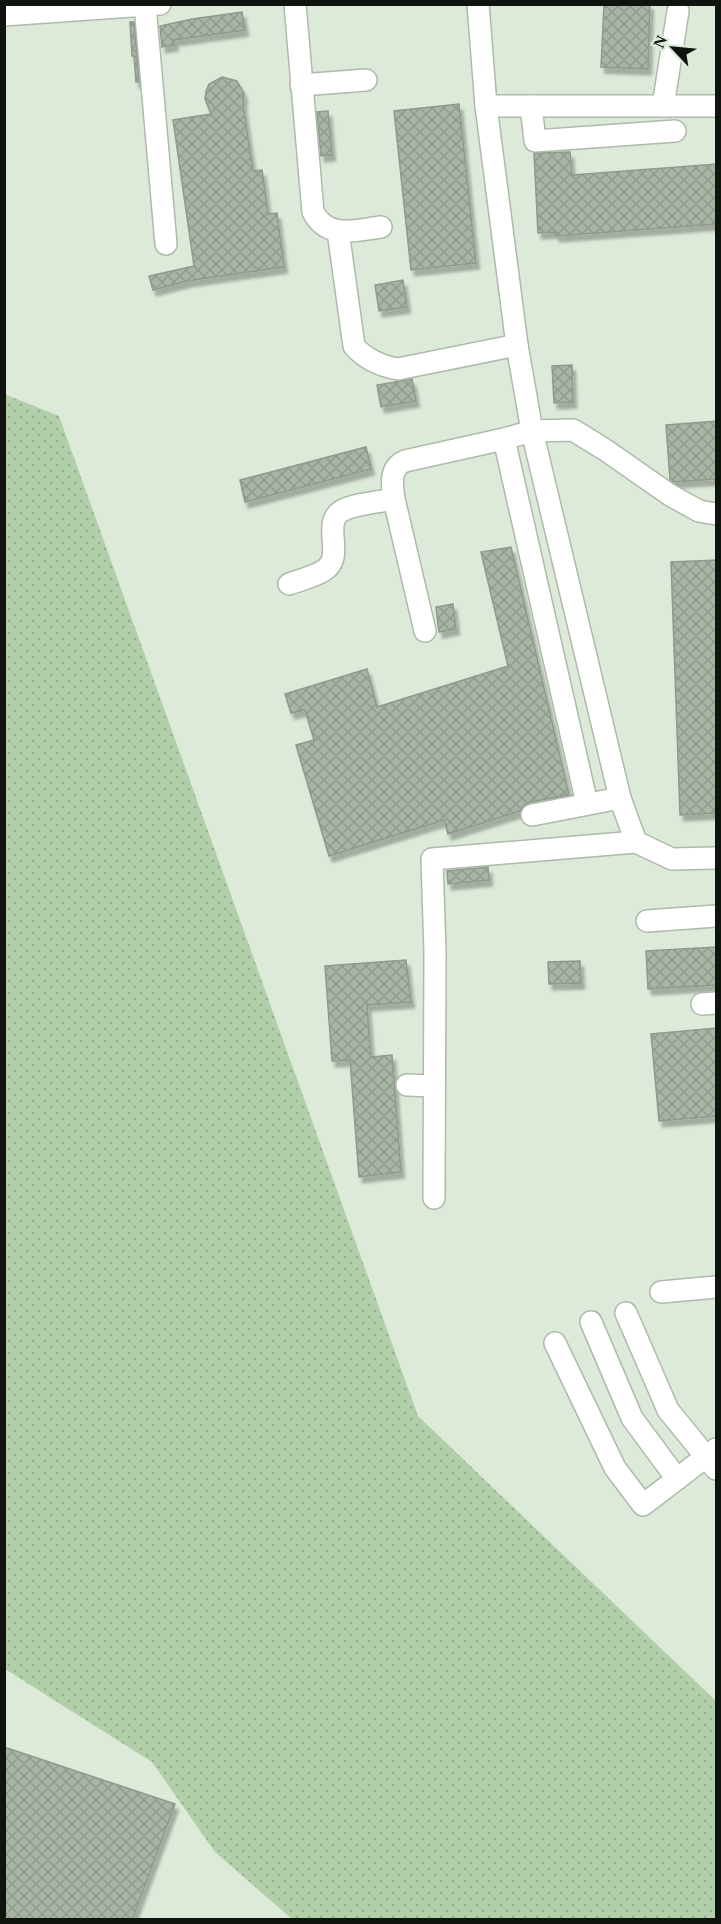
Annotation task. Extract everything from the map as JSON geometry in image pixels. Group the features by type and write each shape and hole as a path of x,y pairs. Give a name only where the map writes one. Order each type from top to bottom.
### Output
{"street":[{"path":"295,4 313,212 325,228 338,231 381,227"},
{"path":"478,4 486,106 517,345 532,431 621,798 636,842"},
{"path":"4,15 153,5 166,244"},
{"path":"663,106 678,11"},
{"path":"301,85 366,80"},
{"path":"486,106 717,106"},
{"path":"531,106 535,141 675,131"},
{"path":"338,231 354,346 367,358 398,369 517,345"},
{"path":"425,631 394,499 392,480 399,464 532,431 573,430 670,495 699,511 717,514"},
{"path":"504,439 587,804"},
{"path":"289,584 325,570 330,564 334,547 332,526 340,512 348,508 394,499"},
{"path":"532,815 621,798"},
{"path":"434,1198 435,952 432,859 636,842 672,859 717,858"},
{"path":"647,921 717,916"},
{"path":"407,1085 434,1086"},
{"path":"661,1292 717,1287"},
{"path":"555,1343 615,1468 643,1505 677,1479 713,1458 668,1410 626,1313"},
{"path":"591,1322 632,1418 677,1479"}],"green space":[{"path":"4,394 59,416 418,1416 716,1701 716,1919 292,1919 215,1852 152,1762 5,1669"}],"building":[{"path":"604,4 650,4 648,69 601,67"},
{"path":"242,12 245,30 174,40 175,45 162,47 160,26"},
{"path":"130,22 134,22 139,82 136,82 134,56 132,56"},
{"path":"222,77 237,81 244,94 243,105 253,171 262,170 268,214 277,213 284,267 187,281 153,290 149,276 194,266 173,120 211,114 205,99 206,91 209,84"},
{"path":"459,104 476,263 411,270 394,111"},
{"path":"328,111 332,155 321,156 317,112"},
{"path":"570,152 572,175 717,164 717,224 556,236 555,232 538,233 534,153"},
{"path":"403,280 407,307 379,311 375,285"},
{"path":"572,365 573,402 554,403 552,366"},
{"path":"412,379 416,401 381,407 377,385"},
{"path":"717,421 717,479 673,482 670,479 666,425"},
{"path":"366,447 371,469 245,502 240,480"},
{"path":"511,547 569,795 530,802 520,811 448,834 444,820 329,856 296,745 314,740 305,710 291,713 285,694 367,669 377,707 508,666 481,552"},
{"path":"717,560 717,813 680,815 671,562"},
{"path":"453,604 456,629 439,632 436,607"},
{"path":"488,867 489,880 448,884 447,871"},
{"path":"717,947 717,985 648,989 646,951"},
{"path":"406,960 411,1002 367,1005 371,1057 392,1055 401,1172 359,1177 350,1060 332,1061 325,966"},
{"path":"580,961 581,983 549,984 548,962"},
{"path":"717,1028 717,1116 659,1121 651,1034"},
{"path":"4,1747 175,1804 132,1920 4,1920"}]}
